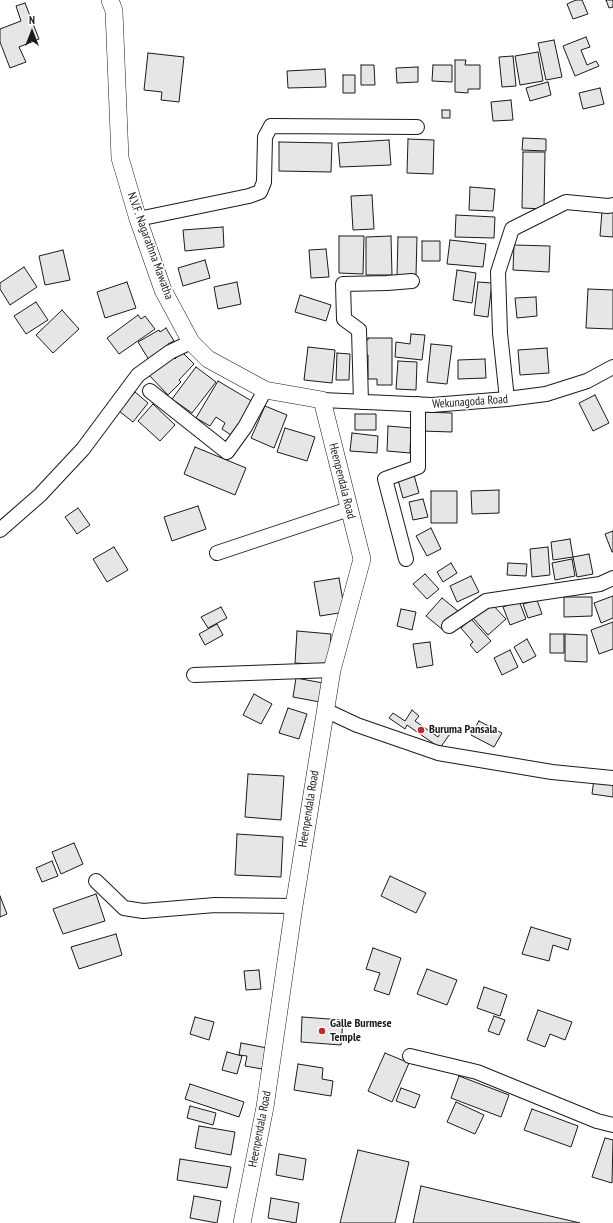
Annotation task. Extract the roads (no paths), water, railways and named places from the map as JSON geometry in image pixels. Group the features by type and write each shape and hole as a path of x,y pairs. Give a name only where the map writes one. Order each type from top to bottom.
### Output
{"street":[{"name":"N.V.F. Nagarathna Mawatha","path":"115,4 120,158 138,219 163,290 191,342 208,359 264,390 322,400"},
{"path":"138,219 249,196 260,192 264,182 264,138 271,126 417,127"},
{"path":"507,399 500,333 498,272 512,229 566,202 608,206 613,205"},
{"path":"361,402 359,330 344,320 342,284 412,281"},
{"path":"0,530 40,495 83,448 138,375 170,352 191,342"},
{"name":"Wekunagoda Road","path":"322,400 432,405 507,399 546,394 587,381 613,367"},
{"path":"150,391 227,452 245,427 264,390"},
{"name":"Heenpendala Road","path":"242,1223 265,1107 294,906 332,670 362,559 322,400"},
{"path":"406,559 385,479 418,467 418,404"},
{"path":"217,553 349,509"},
{"path":"448,626 486,601 600,584 613,578"},
{"path":"194,675 332,670"},
{"path":"325,710 357,725 438,753 552,772 613,778"},
{"path":"96,881 124,908 143,911 215,905 294,906"},
{"path":"410,1056 476,1072 597,1121 613,1125"}],"place":[{"name":"Buruma Pansala","path":"421,730"},
{"name":"Galle Burmese Temple","path":"322,1031"}]}
